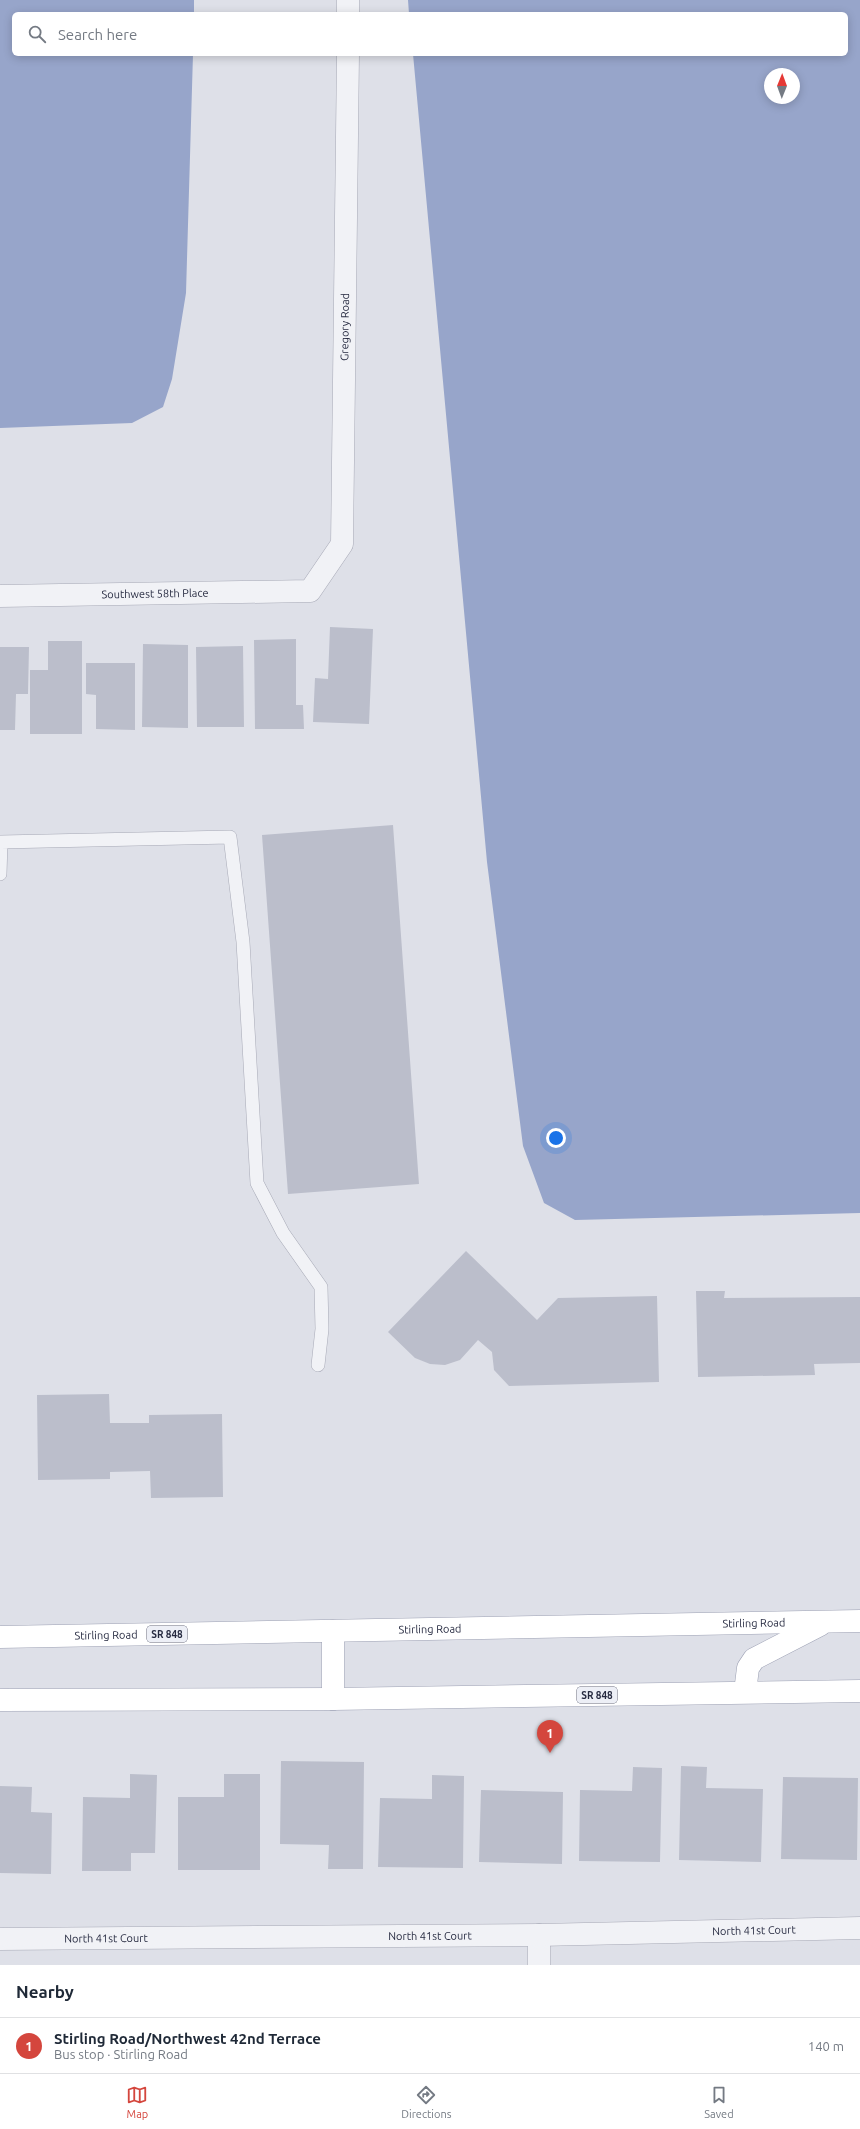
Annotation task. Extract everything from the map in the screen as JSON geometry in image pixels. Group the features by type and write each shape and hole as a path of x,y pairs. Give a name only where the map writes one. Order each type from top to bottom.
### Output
{"main road":[{"name":"Stirling Road","path":"0,1637 860,1621"},
{"path":"745,1692 748,1668 754,1659 826,1622"},
{"path":"333,1631 333,1699"},
{"name":"SR 848","path":"0,1700 333,1699 860,1691"}],"street":[{"path":"348,0 348,12"},
{"name":"Gregory Road","path":"310,591 342,544 348,56"},
{"name":"Southwest 58th Place","path":"0,596 310,591"},
{"name":"North 41st Court","path":"0,1939 539,1935 860,1928"},
{"path":"539,1935 540,1965"}],"lane":[{"path":"0,874 1,842 230,837 242,942 257,1183 283,1233 322,1287 322,1329 318,1365"}],"water":[{"path":"0,0 194,0 194,12 12,12 12,56 193,56 186,293 172,379 163,407 132,423 0,428"},
{"path":"408,0 860,0 860,1213 575,1220 544,1203 523,1146 487,862 413,56 848,56 848,12 409,12"}],"building":[{"path":"330,627 373,629 369,724 313,722 315,678 328,679"},
{"path":"296,639 296,705 303,705 304,729 255,729 254,640"},
{"path":"48,641 82,641 82,734 30,734 30,670 48,670"},
{"path":"143,644 188,645 188,728 142,727"},
{"path":"243,646 244,727 197,727 196,647"},
{"path":"0,647 29,647 28,694 16,694 15,730 0,730"},
{"path":"86,663 135,663 135,730 96,729 96,695 86,694"},
{"path":"393,825 419,1184 288,1194 262,835"},
{"path":"466,1251 537,1320 558,1298 657,1296 659,1382 509,1386 494,1370 492,1352 478,1340 460,1360 445,1365 430,1364 415,1358 388,1332"},
{"path":"696,1291 725,1291 724,1298 860,1297 860,1363 814,1364 815,1375 698,1377"},
{"path":"109,1394 110,1423 149,1423 149,1415 222,1414 223,1497 151,1498 150,1471 110,1472 110,1479 38,1480 37,1395"},
{"path":"281,1761 364,1762 363,1869 328,1869 329,1845 280,1844"},
{"path":"681,1766 707,1767 706,1788 763,1789 761,1862 679,1860"},
{"path":"633,1767 662,1768 660,1862 579,1861 580,1790 632,1791"},
{"path":"130,1774 157,1775 155,1853 131,1853 131,1871 82,1871 83,1797 130,1798"},
{"path":"224,1774 260,1774 260,1870 178,1870 178,1797 224,1797"},
{"path":"432,1775 464,1776 463,1868 378,1867 380,1798 432,1799"},
{"path":"783,1777 858,1778 857,1860 781,1859"},
{"path":"0,1786 32,1787 31,1812 52,1813 51,1874 0,1873"},
{"path":"481,1790 563,1792 562,1864 479,1862"}],"place":[{"name":"Stirling Road/Northwest 42nd Terrace","path":"550,1753"}]}
